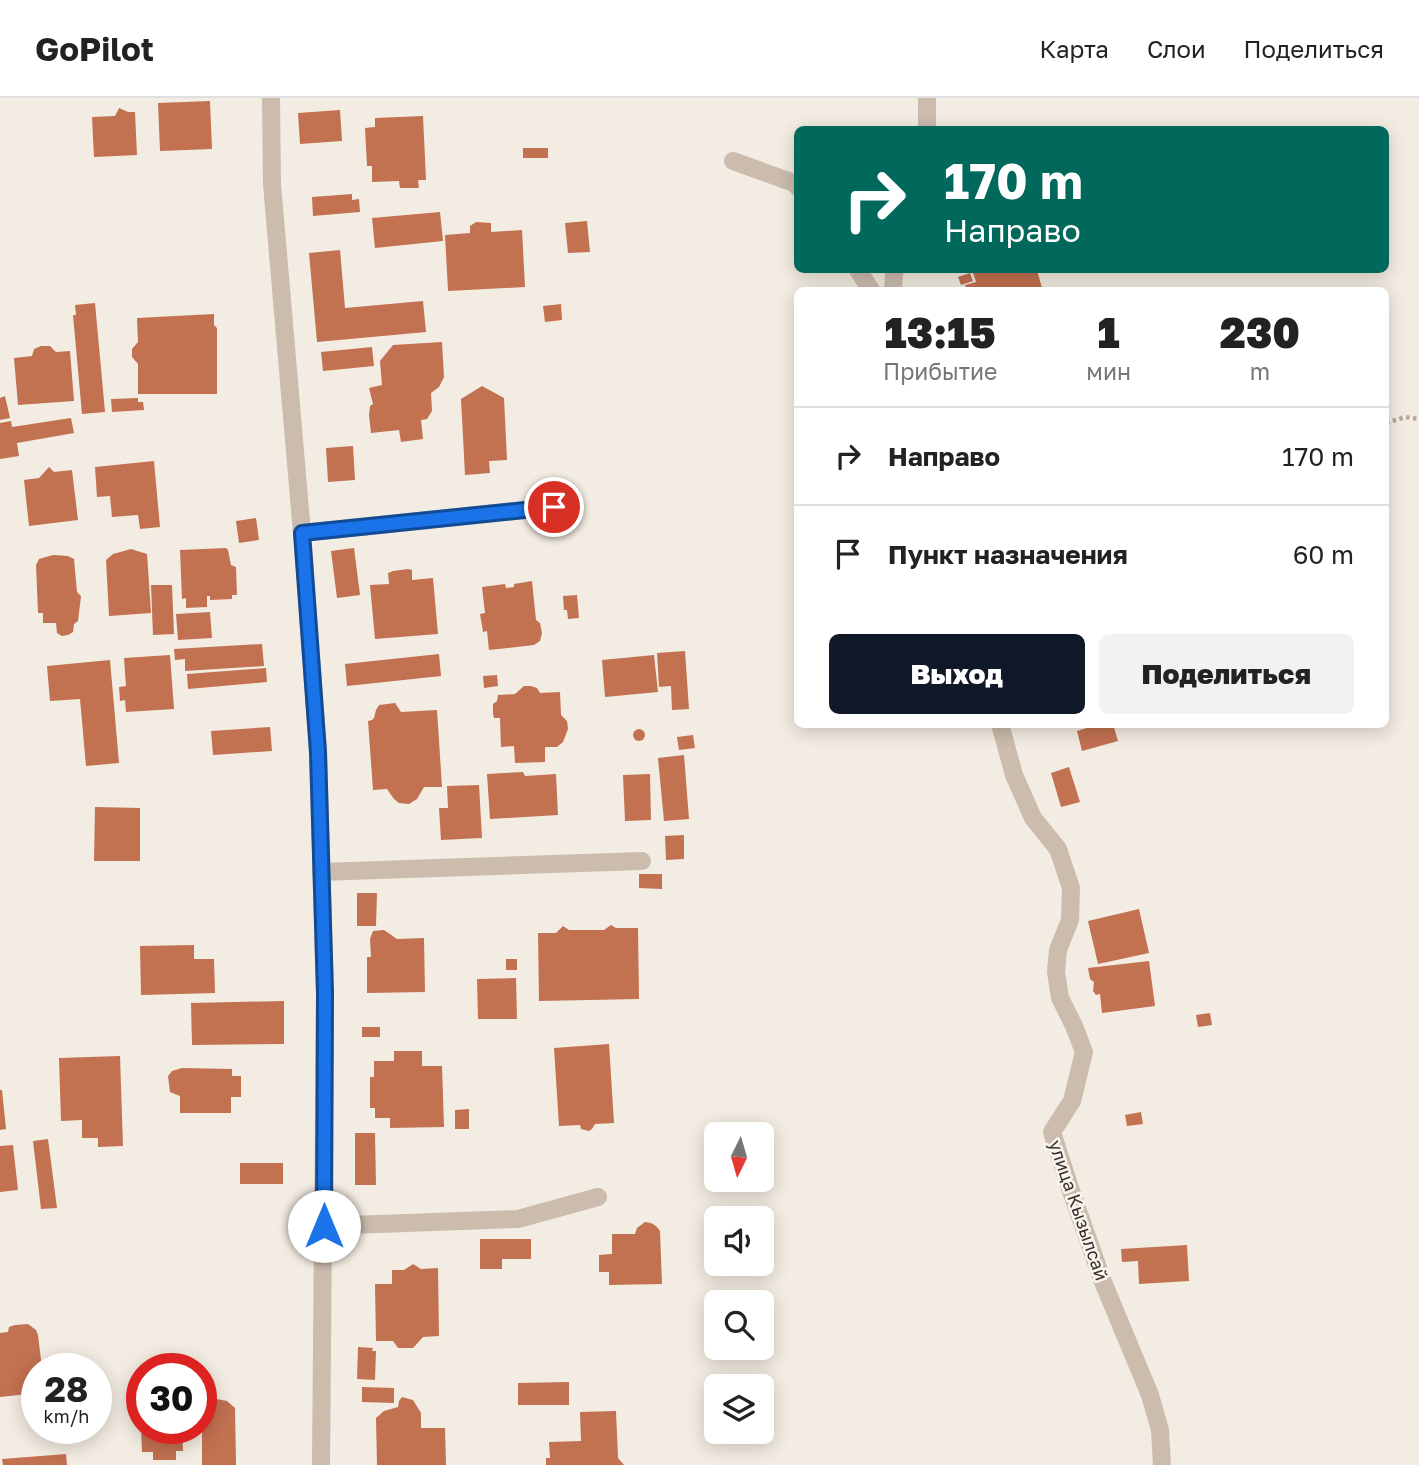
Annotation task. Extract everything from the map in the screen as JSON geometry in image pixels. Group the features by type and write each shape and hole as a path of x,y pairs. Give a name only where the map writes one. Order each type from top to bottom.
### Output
{"street":[{"path":"271,98 272,184 318,752 325,993 321,1465"},
{"path":"927,98 927,126"},
{"path":"733,161 794,183"},
{"path":"302,533 554,507"},
{"name":"улица Кызылсай","path":"1001,728 1018,786 1033,818 1058,849 1072,888 1070,920 1058,950 1056,972 1059,998 1084,1052 1072,1101 1052,1132 1103,1282 1150,1395 1160,1430 1163,1465"},
{"path":"321,872 642,861"},
{"path":"324,1226 518,1219 598,1197"}],"path":[{"path":"1389,422 1405,417 1419,419"}],"building":[{"path":"210,101 212,149 160,151 158,103"},
{"path":"119,108 135,112 137,155 94,157 92,117 115,116"},
{"path":"340,110 342,141 300,144 298,113"},
{"path":"423,116 426,180 418,180 419,188 400,188 399,181 372,182 372,166 367,166 365,128 375,127 375,118"},
{"path":"523,148 548,148 548,158 523,158"},
{"path":"352,194 352,200 359,199 360,212 313,216 312,197"},
{"path":"440,212 443,241 375,248 372,218"},
{"path":"587,221 590,252 568,253 565,223"},
{"path":"476,222 491,223 491,232 522,230 525,287 448,291 445,235 470,233 470,226"},
{"path":"340,250 345,308 423,301 426,332 317,342 309,253"},
{"path":"970,273 973,281 961,285 958,277"},
{"path":"973,273 1038,273 1042,287 965,285 976,282"},
{"path":"95,303 105,412 82,414 73,315 76,315 75,305"},
{"path":"561,304 562,320 545,322 543,306"},
{"path":"214,314 214,325 217,328 217,394 138,394 138,364 132,357 132,349 138,342 137,318"},
{"path":"442,342 444,377 439,387 431,393 432,411 427,419 421,420 423,439 401,442 399,430 371,433 369,415 370,406 373,404 369,388 382,385 380,361 393,345"},
{"path":"50,346 56,352 70,351 74,401 18,405 14,358 32,356 34,349"},
{"path":"372,347 374,366 323,371 321,352"},
{"path":"482,386 504,398 507,460 489,461 490,473 465,475 461,399"},
{"path":"5,396 10,418 0,420 0,398"},
{"path":"138,398 138,402 143,402 144,410 112,412 111,399"},
{"path":"71,418 74,433 17,443 19,456 0,459 0,423 11,421 12,427"},
{"path":"353,446 355,480 328,482 326,448"},
{"path":"154,461 160,527 140,529 138,515 112,517 110,496 97,497 95,467"},
{"path":"49,467 54,472 72,470 78,520 29,526 24,480 39,478"},
{"path":"256,518 259,540 239,543 236,521"},
{"path":"226,548 231,565 236,567 237,595 232,595 232,599 210,600 210,596 207,596 207,607 186,608 186,598 182,599 180,550"},
{"path":"354,548 360,595 337,598 331,551"},
{"path":"131,549 147,554 151,613 109,616 106,560 113,554"},
{"path":"53,555 74,559 77,592 81,596 78,621 74,624 73,632 62,636 57,633 56,623 43,623 43,613 38,613 36,565 39,559"},
{"path":"412,570 412,580 433,578 438,634 375,639 370,585 389,584 388,573"},
{"path":"532,581 536,620 540,623 542,633 540,641 534,645 489,650 487,631 483,632 480,614 485,613 482,587 505,584 506,588"},
{"path":"151,585 172,585 174,634 153,635"},
{"path":"577,595 579,618 568,619 563,596"},
{"path":"210,612 212,638 178,640 176,614"},
{"path":"262,644 264,666 185,671 185,659 175,660 174,649"},
{"path":"685,651 689,709 672,710 671,686 659,687 657,653"},
{"path":"439,654 441,676 347,686 345,664"},
{"path":"170,655 174,709 126,712 125,700 120,701 119,687 126,686 124,658"},
{"path":"654,655 658,692 605,697 602,660"},
{"path":"110,660 119,763 86,766 80,699 50,701 47,666"},
{"path":"266,668 267,682 188,689 187,674"},
{"path":"497,675 498,686 484,688 483,676"},
{"path":"524,686 537,688 540,693 560,692 561,715 567,721 568,729 563,742 557,747 545,747 545,762 515,763 514,746 501,747 500,718 494,718 493,704 498,695 515,694"},
{"path":"395,703 401,712 437,710 442,787 424,787 417,799 409,804 399,803 387,789 373,790 368,721 374,718 379,705"},
{"path":"270,727 272,751 213,755 211,731"},
{"path":"1087,728 1114,728 1118,741 1082,751 1077,731"},
{"path":"634,730 644,730 644,740 634,740"},
{"path":"693,735 695,748 679,750 677,737"},
{"path":"684,755 689,819 664,821 658,758"},
{"path":"1069,767 1080,802 1061,807 1051,773"},
{"path":"523,772 525,776 556,774 558,815 490,819 487,774"},
{"path":"650,774 651,820 625,821 623,775"},
{"path":"479,785 482,838 441,840 439,808 448,808 447,786"},
{"path":"95,807 140,808 140,861 94,861"},
{"path":"684,835 684,859 666,860 665,836"},
{"path":"639,874 662,874 662,889 639,888"},
{"path":"357,893 377,893 376,926 357,926"},
{"path":"1139,909 1149,953 1098,964 1088,921"},
{"path":"611,925 616,928 638,928 639,999 539,1001 538,933 556,933 563,926 569,930 604,930"},
{"path":"384,930 397,939 424,938 425,992 367,993 370,939 373,931"},
{"path":"194,945 194,959 214,959 215,993 141,995 140,946"},
{"path":"506,959 517,959 517,970 506,970"},
{"path":"1149,961 1155,1006 1102,1013 1100,994 1096,995 1093,991 1094,982 1090,979 1088,968"},
{"path":"516,978 517,1019 478,1019 477,979"},
{"path":"284,1001 284,1044 192,1045 191,1003"},
{"path":"1210,1013 1212,1025 1198,1027 1196,1015"},
{"path":"362,1027 380,1027 380,1037 362,1037"},
{"path":"609,1044 614,1123 595,1124 589,1131 581,1129 580,1125 559,1126 554,1048"},
{"path":"394,1051 422,1051 422,1066 442,1066 444,1127 390,1128 390,1118 375,1118 375,1108 370,1108 370,1077 374,1077 374,1061 394,1061"},
{"path":"120,1056 123,1146 98,1147 98,1138 82,1138 82,1120 61,1121 59,1058"},
{"path":"182,1068 232,1069 232,1076 241,1076 241,1097 231,1097 231,1113 180,1113 180,1096 170,1092 168,1076 172,1071"},
{"path":"0,1090 6,1129 0,1130"},
{"path":"469,1109 469,1129 455,1129 455,1110"},
{"path":"1141,1112 1143,1124 1127,1126 1125,1115"},
{"path":"355,1133 375,1133 376,1185 355,1185"},
{"path":"48,1139 57,1208 41,1209 33,1141"},
{"path":"13,1145 18,1190 0,1192 0,1146"},
{"path":"240,1163 283,1163 283,1184 240,1184"},
{"path":"645,1222 656,1226 660,1231 662,1284 609,1285 609,1272 599,1272 599,1255 612,1254 612,1234 635,1234 637,1228"},
{"path":"480,1239 531,1239 531,1259 502,1259 502,1269 480,1269"},
{"path":"1187,1245 1189,1281 1139,1284 1138,1261 1122,1262 1121,1249"},
{"path":"413,1264 421,1269 438,1268 439,1336 423,1337 413,1348 398,1348 393,1341 376,1341 375,1284 392,1284 392,1270 404,1270"},
{"path":"28,1324 36,1330 40,1353 21,1353 21,1395 0,1397 0,1333 8,1332 9,1327"},
{"path":"358,1347 373,1348 372,1351 376,1351 375,1380 357,1379"},
{"path":"569,1382 569,1405 518,1405 518,1383"},
{"path":"362,1387 394,1388 394,1403 362,1402"},
{"path":"402,1397 413,1400 421,1413 421,1428 445,1428 446,1465 377,1465 376,1418 384,1411 398,1407"},
{"path":"217,1399 227,1401 235,1408 236,1465 202,1465 202,1444 217,1444"},
{"path":"616,1411 618,1458 624,1465 546,1465 546,1458 550,1458 549,1442 581,1441 580,1412"},
{"path":"142,1444 183,1444 183,1451 176,1451 176,1460 153,1460 153,1452 142,1452"},
{"path":"66,1454 67,1465 3,1465 2,1459"}],"route":[{"path":"324,1226 325,993 318,752 302,533 554,507"}]}
